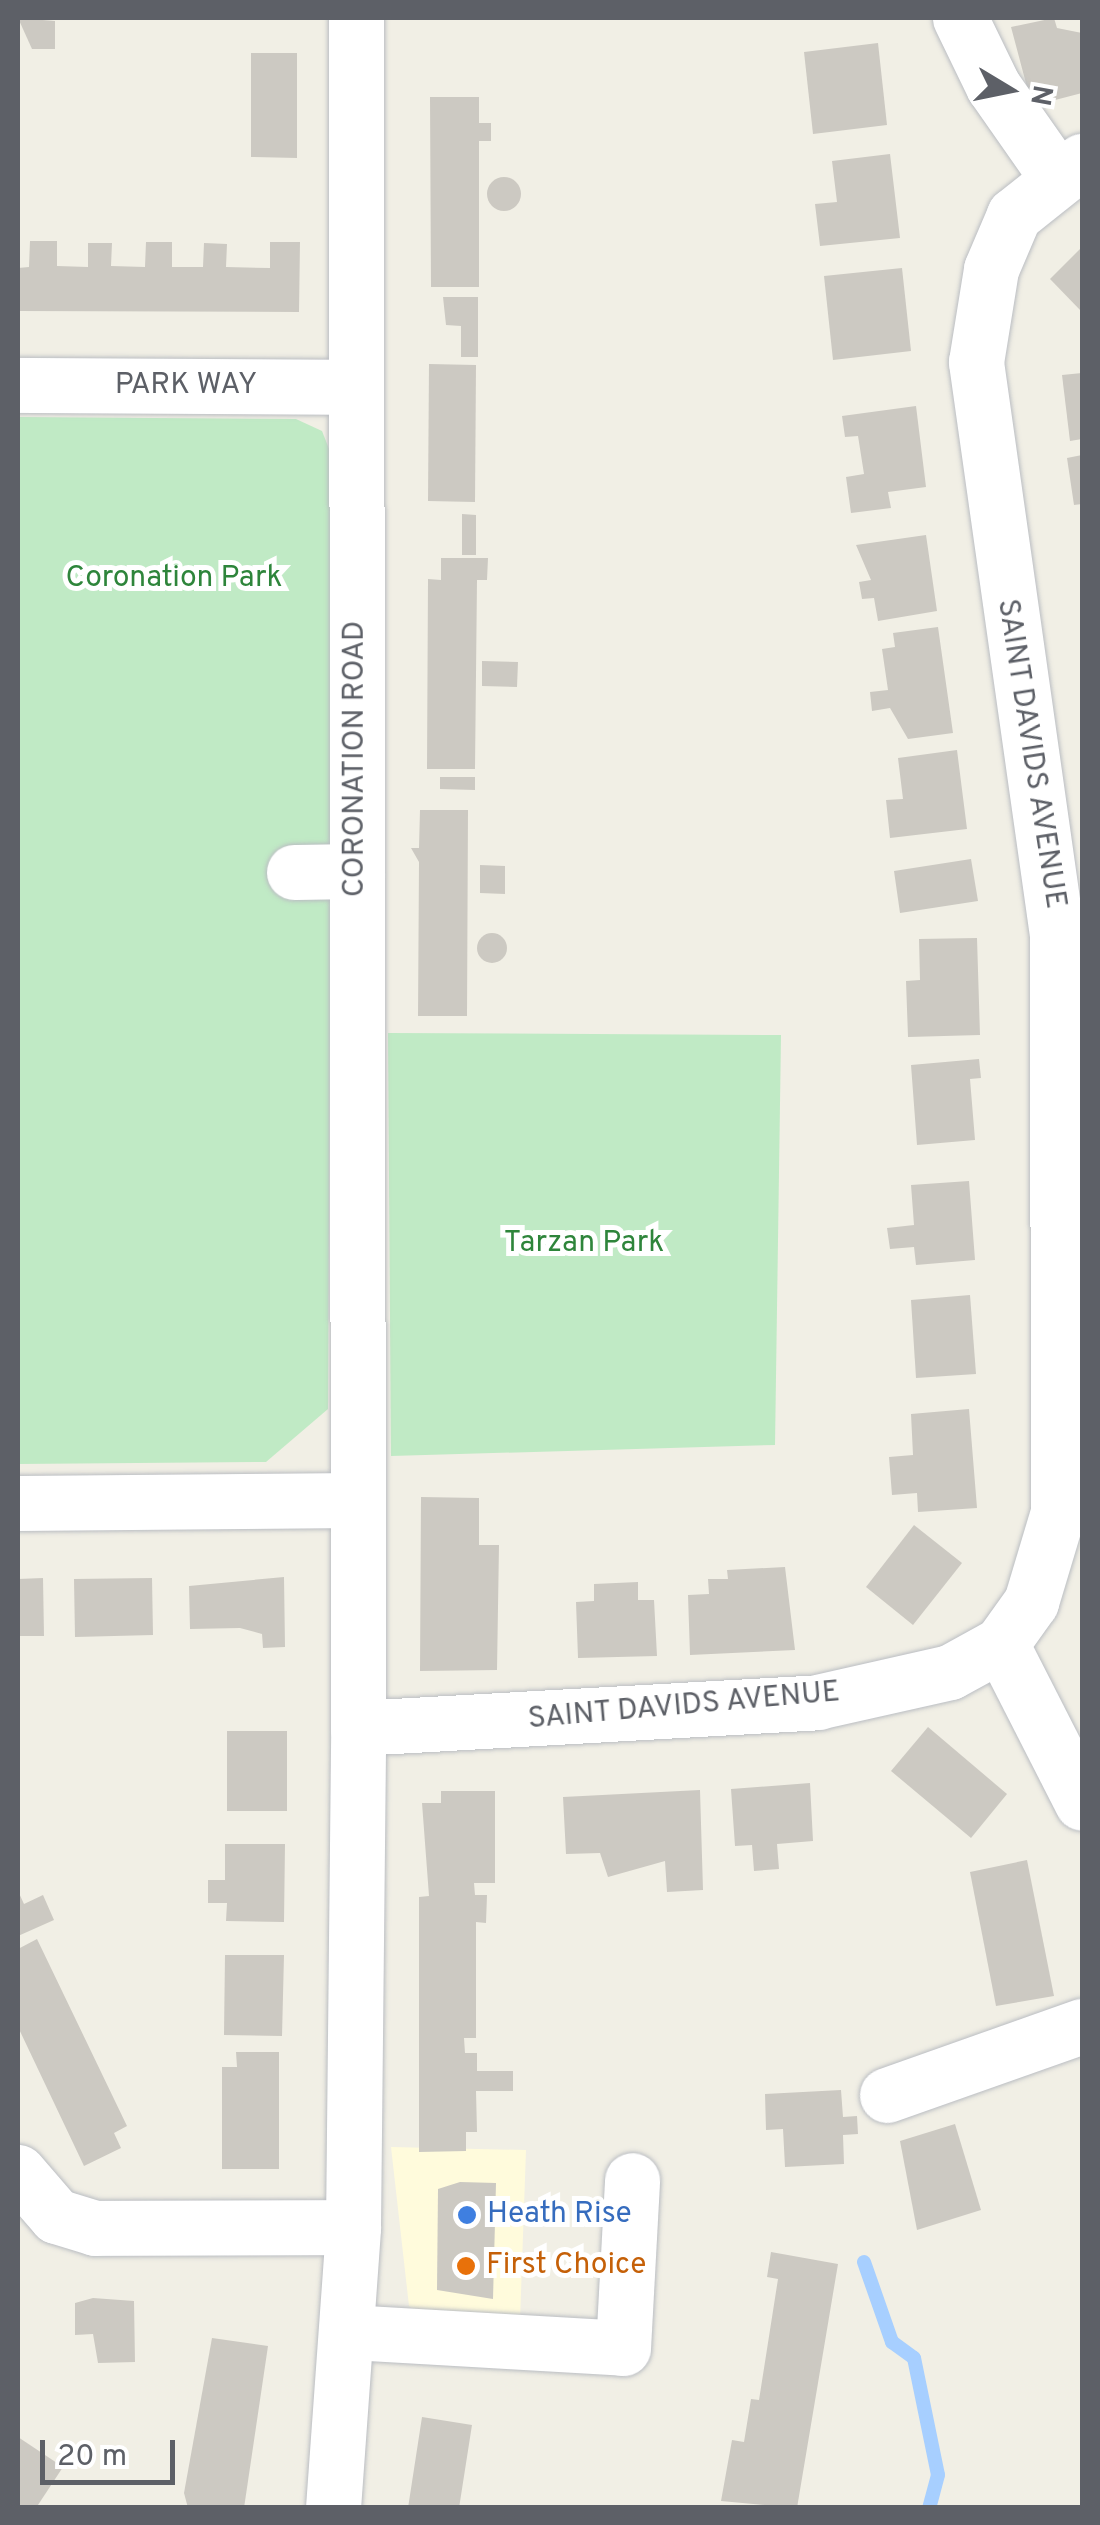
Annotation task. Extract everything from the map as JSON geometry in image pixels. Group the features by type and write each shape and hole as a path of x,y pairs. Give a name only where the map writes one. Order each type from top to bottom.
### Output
{"street":[{"name":"CORONATION ROAD","path":"356,18 358,1500"},
{"name":"SAINT DAVIDS AVENUE","path":"358,1728 816,1702 950,1672 1001,1644 1031,1602 1058,1512 1057,935 976,362 990,269 1014,215 1069,168 993,86 960,18"},
{"name":"PARK WAY","path":"18,385 354,387"},
{"path":"294,872 357,871"},
{"path":"18,1504 358,1500 353,2228 349,2332 333,2508"},
{"path":"1001,1644 1082,1803"},
{"path":"888,2095 1082,2026"},
{"path":"18,2172 56,2216 94,2228 353,2228"},
{"path":"349,2332 623,2348 632,2180"}],"shaded area":[{"path":"391,2147 526,2150 520,2321 427,2320 409,2306"}],"green space":[{"name":"Coronation Park","path":"18,417 296,419 322,431 333,459 328,1409 266,1462 18,1464"},
{"name":"Tarzan Park","path":"388,1033 781,1035 775,1445 391,1456"}],"building":[{"path":"18,18 55,21 55,49 32,49"},
{"path":"1054,18 1057,28 1082,33 1082,93 1032,106 1011,27"},
{"path":"878,43 887,125 813,134 804,52"},
{"path":"251,53 297,53 297,158 251,157"},
{"path":"430,97 479,97 479,123 491,123 491,141 479,141 479,287 431,287"},
{"path":"890,154 900,238 820,246 815,204 837,202 832,161"},
{"path":"504,177 516,182 521,194 516,206 504,211 492,206 487,194 492,182"},
{"path":"30,241 57,241 57,266 88,267 88,243 112,243 111,266 145,267 146,242 172,242 172,267 203,267 204,243 227,244 226,267 270,268 270,242 300,242 299,312 18,311 18,268 29,267"},
{"path":"1082,247 1082,312 1050,279"},
{"path":"902,268 911,351 833,360 824,276"},
{"path":"443,297 478,297 478,357 461,357 461,326 446,325"},
{"path":"429,364 476,365 475,502 428,501"},
{"path":"1082,373 1082,439 1070,441 1062,375"},
{"path":"916,406 926,487 888,492 891,508 851,513 846,477 864,474 858,436 845,437 842,416"},
{"path":"1082,455 1082,504 1074,505 1067,458"},
{"path":"462,514 476,515 476,555 462,555"},
{"path":"926,535 937,611 878,621 874,598 862,599 859,582 871,580 856,545"},
{"path":"441,558 488,558 487,580 477,580 475,769 427,769 428,579 441,580"},
{"path":"938,627 953,733 908,739 890,708 872,711 870,692 888,690 882,649 895,647 893,633"},
{"path":"482,661 518,662 517,687 482,686"},
{"path":"957,750 967,829 890,838 886,800 903,799 898,758"},
{"path":"440,777 475,777 475,790 440,789"},
{"path":"420,810 468,810 467,1016 418,1016 419,862 411,848 419,848"},
{"path":"971,859 978,901 900,913 894,871"},
{"path":"480,865 505,866 505,894 480,893"},
{"path":"492,933 506,942 507,948 498,962 492,963 478,954 477,948 486,934"},
{"path":"977,938 980,1035 908,1037 906,981 920,980 919,939"},
{"path":"979,1059 981,1078 970,1079 975,1140 917,1145 911,1065"},
{"path":"969,1181 975,1260 916,1265 914,1247 890,1249 887,1228 914,1225 911,1185"},
{"path":"970,1295 976,1374 916,1378 911,1300"},
{"path":"969,1409 977,1508 918,1512 917,1493 892,1495 889,1457 913,1455 911,1414"},
{"path":"421,1497 479,1498 479,1545 499,1545 497,1670 420,1671"},
{"path":"914,1525 962,1563 913,1625 866,1587"},
{"path":"785,1567 795,1650 690,1655 688,1595 709,1594 708,1579 728,1579 727,1570"},
{"path":"284,1577 285,1647 263,1648 262,1634 240,1628 190,1629 189,1586"},
{"path":"43,1578 44,1636 18,1636 18,1579"},
{"path":"152,1578 153,1635 75,1637 74,1579"},
{"path":"638,1582 638,1600 654,1600 657,1656 578,1658 576,1602 594,1601 594,1584"},
{"path":"928,1727 1007,1794 971,1838 891,1771"},
{"path":"227,1731 287,1731 287,1811 227,1811"},
{"path":"810,1783 813,1841 777,1844 779,1869 754,1871 752,1845 735,1846 731,1789"},
{"path":"700,1790 703,1890 667,1892 665,1861 608,1877 600,1853 566,1854 563,1797"},
{"path":"441,1791 495,1791 495,1883 474,1883 475,1895 487,1895 486,1923 476,1922 476,2038 464,2038 465,2053 477,2053 477,2071 513,2071 513,2091 476,2091 477,2132 466,2132 466,2151 419,2152 419,1897 429,1896 422,1803 441,1803"},
{"path":"225,1844 285,1844 284,1922 226,1921 227,1903 208,1903 208,1880 225,1880"},
{"path":"1027,1860 1054,1996 996,2006 970,1872"},
{"path":"18,1891 24,1904 43,1895 54,1920 18,1936"},
{"path":"37,1939 127,2126 114,2133 121,2148 84,2166 18,2027 18,1949"},
{"path":"225,1955 284,1955 282,2036 224,2035"},
{"path":"236,2052 279,2052 279,2169 222,2169 222,2067 237,2067"},
{"path":"841,2090 843,2117 857,2116 858,2134 843,2135 844,2164 785,2167 783,2129 766,2130 765,2094"},
{"path":"955,2124 981,2210 917,2230 900,2141"},
{"path":"460,2182 496,2183 493,2299 437,2290 438,2189"},
{"path":"771,2252 838,2264 797,2508 721,2501 732,2440 744,2442 751,2399 759,2400 778,2279 767,2277"},
{"path":"93,2298 134,2301 135,2362 98,2363 93,2334 75,2335 75,2303"},
{"path":"212,2338 268,2346 244,2508 188,2508 184,2493"},
{"path":"422,2417 472,2425 459,2508 408,2508"},
{"path":"18,2437 63,2467 36,2508 18,2507"}],"waterway":[{"path":"864,2262 892,2342 914,2358 938,2475 929,2508"}],"place":[{"name":"Heath Rise","path":"467,2215"},
{"name":"First Choice","path":"466,2266"}]}
